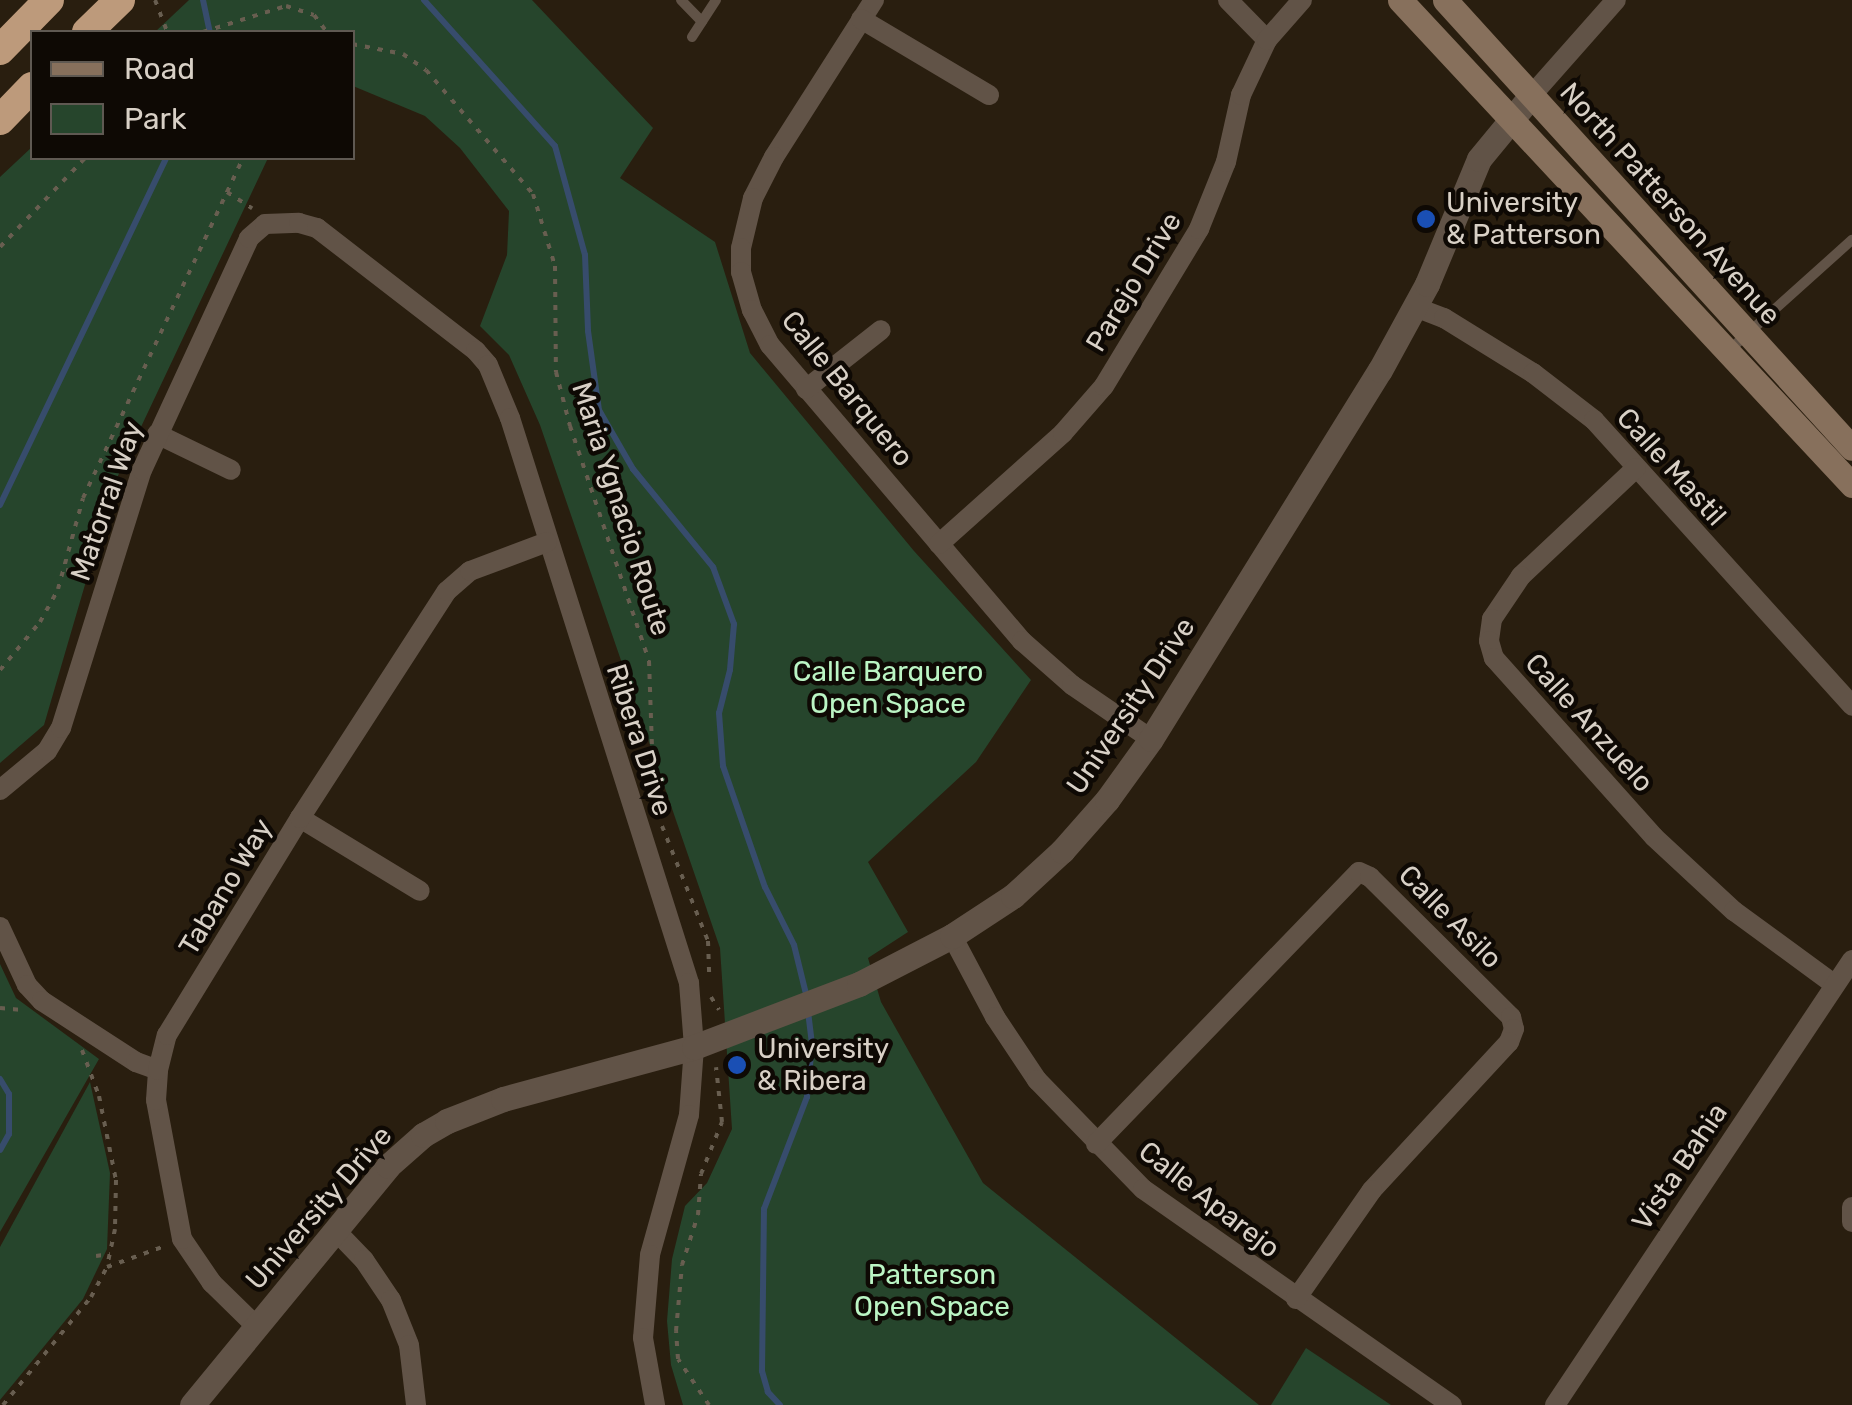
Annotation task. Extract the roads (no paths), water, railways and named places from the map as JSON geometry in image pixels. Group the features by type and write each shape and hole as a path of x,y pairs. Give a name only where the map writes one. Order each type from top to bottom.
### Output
{"highway":[{"path":"0,50 49,0"},
{"path":"0,120 30,89"}],"main road":[{"name":"North Patterson Avenue","path":"1400,0 1852,485"},
{"name":"North Patterson Avenue","path":"1445,0 1852,448"}],"street":[{"name":"Calle Barquero","path":"874,0 774,157 753,198 741,248 741,272 752,310 770,345 1022,641 1072,685 1151,739"},
{"path":"1228,0 1267,40"},
{"name":"Parejo Drive","path":"939,544 1063,434 1104,386 1200,230 1226,162 1240,94 1267,40 1302,0"},
{"name":"University Drive","path":"192,1405 388,1166 447,1121 503,1099 694,1047 858,984 952,936 1012,896 1062,851 1108,800 1151,739 1415,307 1467,184 1511,117 1616,0"},
{"path":"862,18 989,95"},
{"name":"Ribera Drive","path":"265,224 298,223 317,228 476,350 488,365 510,418 688,983 694,1047 689,1115 650,1255 643,1338 655,1405"},
{"name":"Matorral Way","path":"0,790 47,751 61,728 157,434 249,238 265,224"},
{"name":"Calle Mastil","path":"1415,307 1444,318 1568,398 1852,706"},
{"path":"806,389 881,330"},
{"path":"157,434 230,470"},
{"name":"Calle Anzuelo","path":"1636,468 1521,576 1492,620 1489,641 1494,658 1654,837 1734,911 1835,985"},
{"name":"Tabano Way","path":"256,1326 212,1283 182,1240 156,1100 158,1070 167,1036 300,818 447,591 470,571 547,542"},
{"path":"300,818 420,891"},
{"name":"Calle Asilo","path":"1096,1144 1360,872 1370,877 1511,1016 1514,1028 1509,1042 1361,1204 1296,1299"},
{"path":"0,927 27,985 42,1001 136,1062 158,1070"},
{"name":"Calle Aparejo","path":"952,936 994,1018 1026,1064 1096,1144 1143,1190 1452,1405"},
{"name":"Vista Bahia","path":"1555,1405 1852,960"},
{"path":"1852,1207 1852,1221"},
{"path":"336,1230 364,1260 391,1300 409,1345 416,1405"}],"lane":[{"path":"681,0 702,22"},
{"path":"692,37 716,0"},
{"path":"1726,352 1852,240"}],"waterway":[{"path":"203,0 210,30"},
{"path":"424,0 555,146 585,255 588,331 599,410 633,469 713,567 734,624 730,670 719,713 723,766 765,887 794,945 807,998"},
{"path":"0,505 165,160"},
{"path":"780,1405 768,1392 762,1371 764,1209 807,1097 812,1044 808,1010"},
{"path":"0,1079 9,1094 9,1134 0,1150"}],"place":[{"name":"University & Patterson","path":"1426,219"},
{"name":"University & Ribera","path":"737,1065"}],"park label":[{"name":"Calle Barquero Open Space","path":"888,688"},
{"name":"Patterson Open Space","path":"932,1291"}]}
